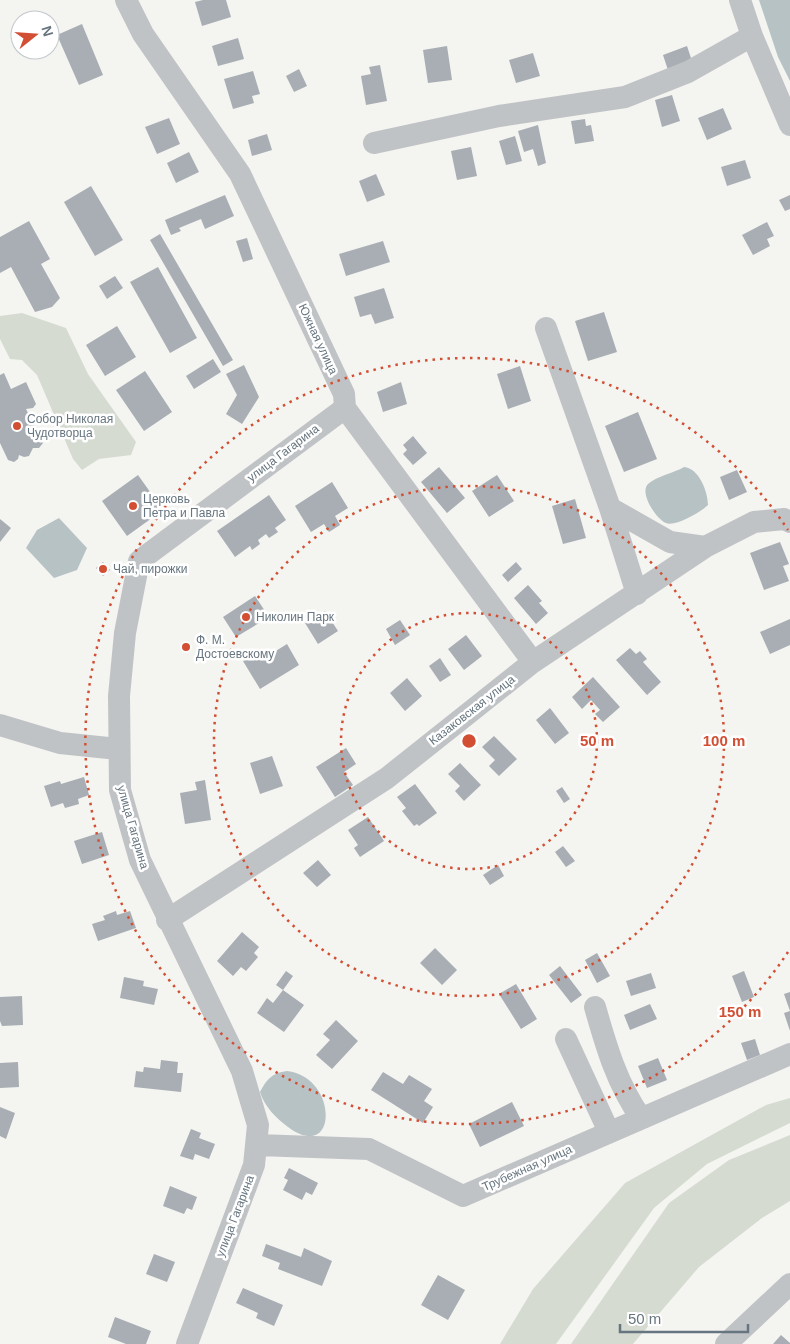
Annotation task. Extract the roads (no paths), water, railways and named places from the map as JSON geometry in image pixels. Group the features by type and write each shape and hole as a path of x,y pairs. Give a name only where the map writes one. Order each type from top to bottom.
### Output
{"street":[{"name":"Южная улица","path":"126,0 143,34 240,174 344,394 344,408 533,662"},
{"path":"740,0 752,36 790,124"},
{"path":"374,143 499,116 625,97 688,72 752,36"},
{"path":"546,328 610,508 637,594"},
{"name":"улица Гагарина","path":"186,1344 254,1165 258,1145 258,1125 242,1071 167,920 140,860 120,790 118,749 119,696 125,633 139,561 344,408"},
{"path":"610,508 670,542 705,547"},
{"name":"Казаковская улица","path":"167,920 387,778 533,662 705,547 754,522 787,520"},
{"path":"0,725 60,743 118,749"},
{"path":"594,1007 612,1065 630,1102 641,1118"},
{"path":"566,1039 608,1132"},
{"name":"Трубежная улица","path":"258,1145 369,1150 463,1196 790,1054"},
{"path":"726,1344 790,1284"}],"place":[{"name":"Собор Николая Чудотворца","path":"17,426"},
{"name":"Церковь Петра и Павла","path":"133,506"},
{"name":"Чай, пирожки","path":"103,569"},
{"name":"Николин Парк","path":"246,617"},
{"name":"Ф. М. Достоевскому","path":"186,647"}]}
